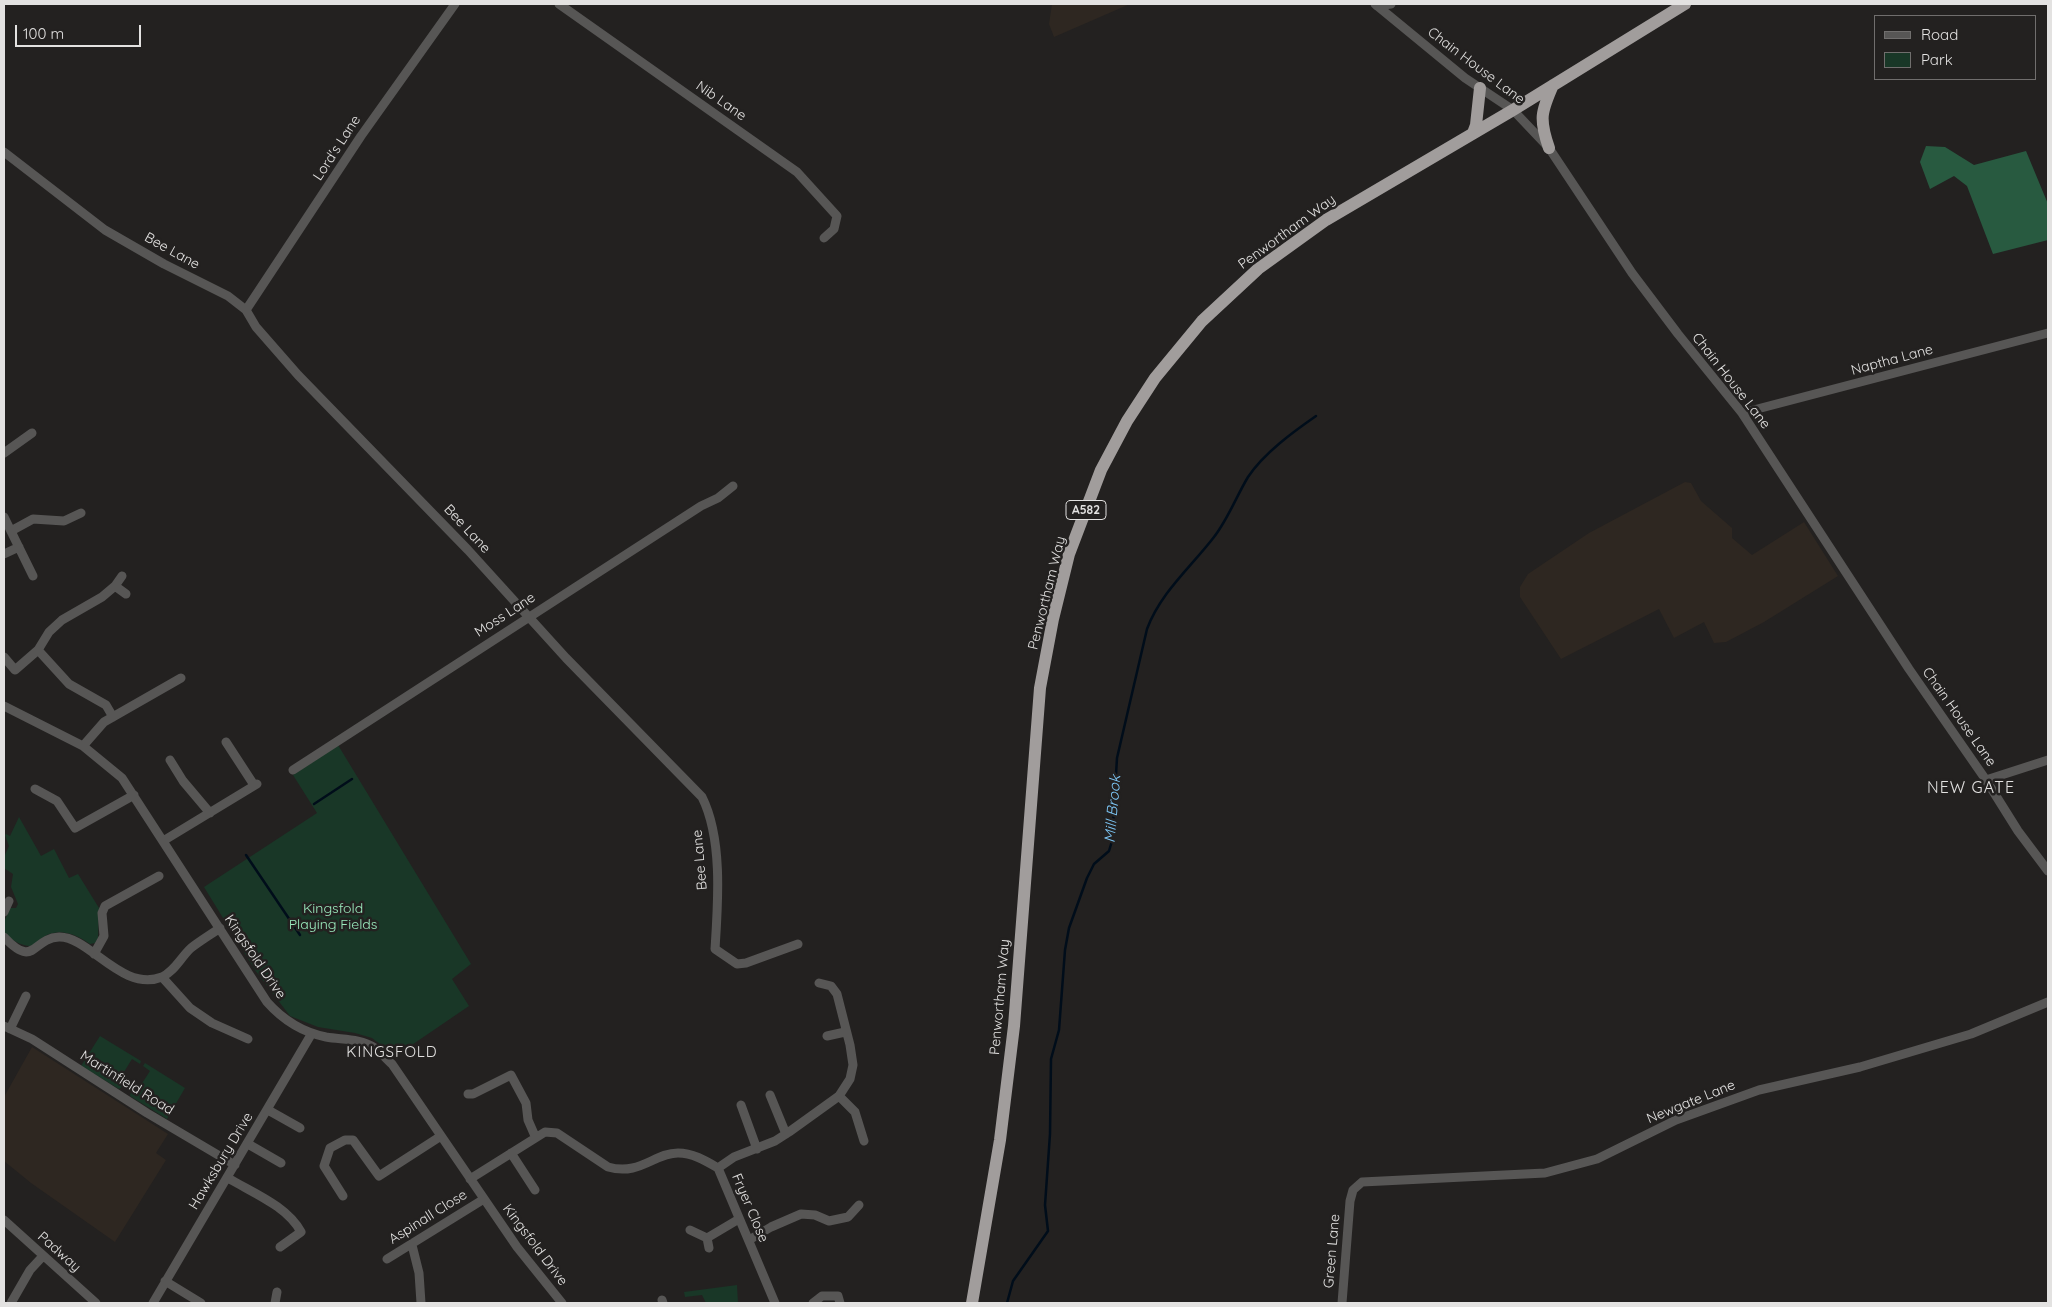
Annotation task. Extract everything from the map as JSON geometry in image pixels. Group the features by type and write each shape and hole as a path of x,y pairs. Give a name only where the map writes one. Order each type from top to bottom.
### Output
{"highway":[{"name":"Penwortham Way","path":"972,1303 1000,1140 1014,1026 1040,688 1053,619 1069,554 1101,470 1127,421 1155,378 1202,321 1258,269 1326,220 1513,110 1685,4"},
{"path":"1549,148 1542,128 1541,110 1553,85"},
{"path":"1473,133 1476,125 1480,88"}],"street":[{"name":"Lord's Lane","path":"246,310 361,136 455,4"},
{"name":"Nib Lane","path":"559,4 797,172 837,216 834,229 824,238"},
{"path":"1376,5 1391,4"},
{"name":"Chain House Lane","path":"1376,5 1480,88 1513,110 1549,148 1632,273 1678,334 1742,413 1904,661 1986,780 2018,831 2048,871"},
{"name":"Bee Lane","path":"4,152 105,230 164,264 228,296 246,310 256,327 298,374 468,550 527,617 702,797 708,809 716,852 715,949 737,964 746,963 798,944"},
{"name":"Naptha Lane","path":"1742,413 2048,334"},
{"path":"4,453 32,433"},
{"name":"Moss Lane","path":"293,770 527,617 701,506 718,498 733,486"},
{"path":"11,531 33,519 64,522 81,513"},
{"path":"4,517 34,576"},
{"path":"4,554 19,547"},
{"path":"4,657 15,670 38,650 49,632 102,597 115,586 122,576"},
{"path":"115,586 126,594"},
{"path":"38,650 69,684 106,705 113,717"},
{"path":"83,746 93,732 113,717 181,678"},
{"name":"Kingsfold Drive","path":"4,706 83,746 122,778 274,1009 290,1024 312,1033 357,1041 377,1049 392,1064 484,1199 562,1303"},
{"path":"163,842 256,784 226,742"},
{"path":"170,760 183,782 210,813"},
{"path":"1986,780 2048,760"},
{"path":"35,789 56,801 75,828 134,795"},
{"path":"94,954 104,936 102,913 105,906 160,876"},
{"path":"4,912 9,901"},
{"path":"4,937 16,948 25,952 32,952 49,939 64,938 133,977 152,980 171,972 192,947 220,928"},
{"path":"162,977 190,1008 212,1023 248,1039"},
{"path":"718,1168 734,1157 757,1149 786,1134 839,1096 850,1079 853,1065 850,1045 845,1032 837,994 831,986 819,983"},
{"path":"7,1027 26,996"},
{"name":"Newgate Lane","path":"1350,1201 1353,1190 1367,1180 1545,1173 1597,1159 1676,1120 1759,1090 1860,1067 1971,1034 2048,1002"},
{"name":"Martinfield Road","path":"7,1027 32,1039 147,1113 236,1165"},
{"path":"827,1036 845,1032"},
{"name":"Hawksbury Drive","path":"153,1303 312,1033"},
{"path":"468,1094 473,1094 511,1076 526,1103 528,1120 535,1136 470,1179"},
{"path":"770,1095 786,1134"},
{"path":"839,1096 855,1112 864,1141"},
{"path":"741,1105 757,1149"},
{"path":"268,1110 300,1128"},
{"name":"Fryer Close","path":"535,1136 545,1132 557,1133 608,1167 616,1170 630,1169 678,1153 702,1159 718,1168 774,1303"},
{"path":"343,1196 324,1166 330,1148 346,1140 354,1140 361,1147 379,1176 441,1136"},
{"path":"248,1144 281,1163"},
{"path":"511,1153 535,1190"},
{"path":"228,1178 286,1212 296,1224 301,1232 280,1247"},
{"name":"Aspinall Close","path":"387,1259 484,1199"},
{"name":"Green Lane","path":"1342,1303 1350,1201"},
{"path":"749,1240 771,1227 801,1214 815,1215 828,1221 848,1218 859,1205"},
{"path":"707,1238 739,1219"},
{"name":"Padway","path":"4,1220 96,1303"},
{"path":"690,1230 707,1238"},
{"path":"707,1238 709,1248"},
{"path":"412,1245 420,1283 421,1303"},
{"path":"11,1303 30,1270 43,1256"},
{"path":"165,1281 201,1303"},
{"path":"275,1303 277,1292"},
{"path":"813,1303 822,1296 838,1296 840,1303"}],"shaded area":[{"path":"1052,4 1130,4 1054,37 1049,24"},
{"path":"1685,482 1691,483 1701,501 1732,528 1732,538 1752,555 1804,522 1838,576 1764,622 1726,642 1714,643 1704,622 1674,638 1659,609 1561,659 1520,597 1520,587 1528,574 1589,533"},
{"path":"32,1047 168,1134 156,1153 166,1160 115,1242 31,1183 4,1161 4,1097"}],"green space":[{"path":"1926,146 1945,147 1974,165 2026,151 2048,204 2048,240 1993,254 1967,186 1954,176 1930,189 1920,162"},
{"name":"Kingsfold Playing Fields","path":"338,745 471,964 452,979 469,1006 400,1053 394,1055 372,1038 355,1033 318,1027 290,1016 255,970 204,887 317,813 293,775"},
{"path":"19,817 41,856 54,849 69,878 78,874 99,908 98,938 95,943 90,944 75,935 58,932 45,936 34,945 26,946 4,933 4,922 10,908 16,908 18,904 11,887 13,874 4,868 4,857 9,846 5,835 10,836"},
{"path":"100,1036 141,1061 140,1064 132,1059 119,1080 125,1084 119,1089 81,1066"},
{"path":"145,1063 185,1088 167,1119 130,1096 132,1088 137,1091 150,1071 143,1066"},
{"path":"737,1285 738,1303 706,1303 702,1295 685,1297 684,1292"}],"waterway":[{"name":"Mill Brook","path":"1007,1303 1013,1281 1048,1231 1045,1205 1050,1134 1051,1059 1059,1030 1065,950 1069,928 1087,878 1094,864 1109,851 1112,841 1117,758 1147,629 1160,603 1219,530 1248,477 1255,468 1279,444 1316,416"},
{"path":"314,804 352,779"},
{"path":"246,855 300,935"}],"district":[{"name":"NEW GATE","path":"1971,788"},
{"name":"KINGSFOLD","path":"392,1052"}]}
